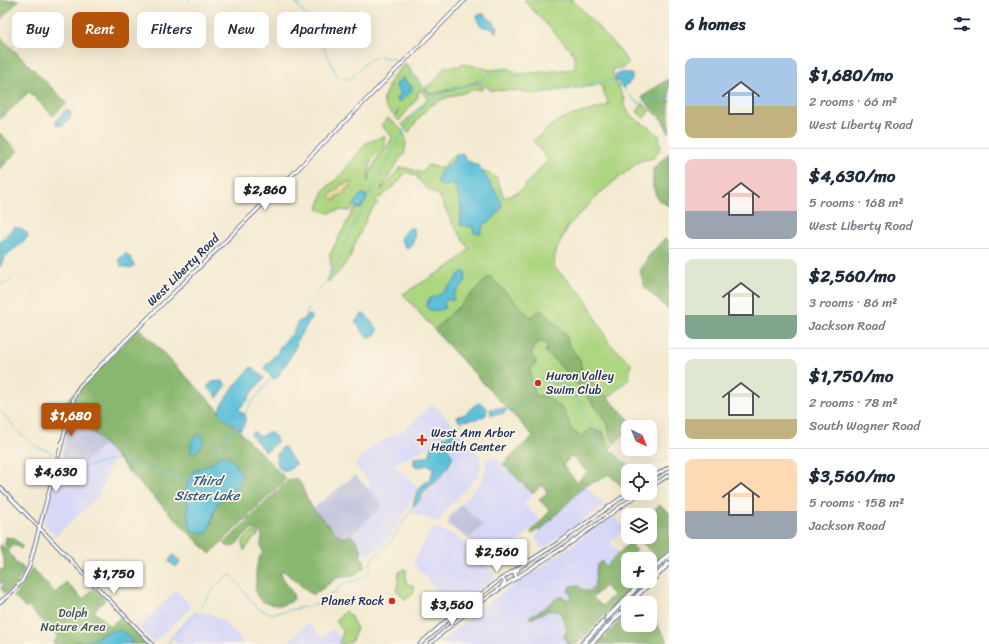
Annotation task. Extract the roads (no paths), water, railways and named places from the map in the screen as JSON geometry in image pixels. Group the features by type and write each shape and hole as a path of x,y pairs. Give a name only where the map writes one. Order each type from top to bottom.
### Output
{"highway":[{"path":"657,566 669,554"},
{"path":"637,596 669,563"},
{"path":"582,644 635,588"},
{"path":"591,644 621,613"}],"main road":[{"name":"West Liberty Road","path":"0,602 14,590 25,577 29,567 73,401 80,386 465,0"},
{"path":"657,475 669,467"},
{"path":"657,483 669,475"},
{"path":"0,487 152,644"},
{"path":"621,497 620,503 625,503"},
{"path":"420,644 461,609 501,579 561,541 621,497"},
{"path":"438,636 499,589 560,550 630,500"},
{"path":"610,506 613,507 613,512"},
{"path":"560,550 556,546 561,541"},
{"path":"518,577 515,576 515,574 522,566"},
{"path":"499,589 505,582 501,579"},
{"path":"461,609 459,614 462,617"},
{"path":"430,644 445,628 444,626 440,626"}],"water":[{"path":"484,14 497,26 498,28 496,33 492,28 480,25 477,17 478,15"},
{"path":"622,72 631,74 632,76 632,80 624,88 615,78 616,75"},
{"path":"403,78 412,86 411,88 413,90 400,102 397,101 396,98 401,94 396,85"},
{"path":"67,110 71,113 70,118 62,125 58,126 56,121 64,111"},
{"path":"457,154 463,154 468,161 479,166 501,202 502,207 493,219 483,225 481,233 474,233 473,227 460,225 460,203 453,183 444,187 437,182 441,171 452,163"},
{"path":"362,194 366,195 366,200 360,208 355,207 359,196"},
{"path":"14,227 26,232 28,236 21,244 9,253 2,261 0,267 0,242"},
{"path":"413,228 414,237 413,243 407,248 404,246 400,238 405,231"},
{"path":"124,254 127,254 130,257 134,266 130,268 121,266 119,259"},
{"path":"464,271 466,275 465,283 456,291 453,296 453,301 447,299 444,303 445,308 443,309 433,311 428,309 426,305 430,298 435,297 445,291 460,273"},
{"path":"362,314 366,315 378,330 378,332 370,339 355,322"},
{"path":"307,315 311,316 311,319 297,340 296,346 287,363 280,371 280,375 275,379 272,378 264,368 292,334 298,322"},
{"path":"251,367 264,378 247,401 239,409 239,411 246,415 244,425 240,430 235,424 232,425 219,412 225,399"},
{"path":"223,381 226,386 217,398 215,394 207,387 212,382"},
{"path":"479,403 487,408 486,415 476,419 459,421 457,417 465,414"},
{"path":"505,408 505,413 491,415 490,409"},
{"path":"457,429 456,433 447,445 452,457 450,464 438,480 424,492 418,502 413,506 420,487 429,479 433,468 429,465 418,467 414,465 414,458 430,455 431,448 437,440"},
{"path":"253,431 260,437 270,432 277,442 265,451 251,435"},
{"path":"197,435 201,435 204,442 193,454 191,452 191,445 193,439"},
{"path":"282,447 285,448 292,460 297,464 293,465 293,467 288,471 279,468 277,462 276,456"},
{"name":"Third Sister Lake","path":"221,455 228,457 235,464 241,473 240,483 219,502 215,508 208,533 193,531 189,521 187,509 188,505 186,492 188,481 191,474 198,469 211,464"},
{"path":"173,555 181,562 176,567 169,562"},
{"path":"115,630 126,634 132,644 76,644 95,639 107,632"}],"waterway":[{"path":"294,0 314,27 338,77 350,79 367,61 379,56 401,61"},
{"path":"404,65 418,84 432,98"},
{"path":"480,81 490,74 504,72 510,72 523,79"},
{"path":"524,80 542,91 602,81"},
{"path":"604,81 611,80 627,91"},
{"path":"373,186 404,130 413,117 427,102 450,91 478,82"},
{"path":"630,95 639,103 662,97 669,98"},
{"path":"319,290 330,278 345,242 373,188"},
{"path":"0,285 7,283 12,278"},
{"path":"307,316 307,312 316,293"},
{"path":"505,410 512,409 523,403 531,395 543,378 572,389 598,443 609,455 630,465 645,469 651,463 663,461 669,456"},
{"path":"244,415 252,402 271,379"},
{"path":"0,410 21,435 26,437 35,446 54,453"},
{"path":"457,429 464,421"},
{"path":"221,455 219,449 220,445 226,439 229,431 238,429"},
{"path":"64,458 81,469 83,467 118,459 188,481"},
{"path":"200,608 214,588 228,575 231,575 257,608 271,614 309,607 321,603 344,584 358,580 371,570 370,565 372,558 391,542 413,506"},
{"path":"176,634 197,611"},
{"path":"167,644 173,637"}],"place":[{"name":"Huron Valley Swim Club","path":"538,383"},
{"name":"West Ann Arbor Health Center","path":"422,440"},
{"name":"Planet Rock","path":"392,601"}],"park label":[{"name":"Dolph Nature Area","path":"73,620"}]}
